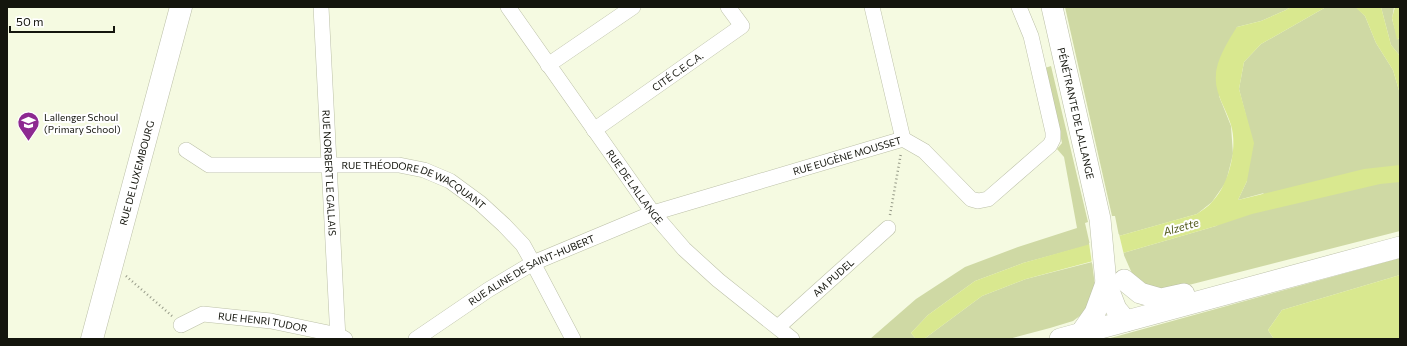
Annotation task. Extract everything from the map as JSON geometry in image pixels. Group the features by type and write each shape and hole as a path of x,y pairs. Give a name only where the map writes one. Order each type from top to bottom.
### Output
{"main road":[{"name":"RUE DE LUXEMBOURG","path":"77,339 165,7"},
{"name":"RUE DE LUXEMBOURG","path":"92,339 180,7"},
{"name":"PÉNÉTRANTE DE LALLANGE","path":"1052,7 1115,282 1127,300 1126,321"},
{"path":"1060,339 1400,247"},
{"name":"PÉNÉTRANTE DE LALLANGE","path":"1115,282 1140,293 1161,299 1202,290 1258,285"},
{"path":"1081,333 1115,282"}],"street":[{"name":"RUE NORBERT LE GALLAIS","path":"322,7 340,338"},
{"name":"RUE DE LALLANGE","path":"508,7 653,213 684,249 718,280 792,339"},
{"path":"548,65 633,7"},
{"name":"CITÉ C.E.C.A.","path":"594,130 742,26 728,7"},
{"path":"872,7 903,139"},
{"name":"RUE EUGÈNE MOUSSET","path":"653,213 903,139 924,151 971,199 988,199 1050,145 1053,139 1053,132 1031,36 1019,7"},
{"name":"RUE THÉODORE DE WACQUANT","path":"186,150 209,165 399,165 424,170 450,181 480,203 504,225 522,246 534,263 573,339"},
{"name":"RUE ALINE DE SAINT-HUBERT","path":"416,339 482,295 534,263 653,213"},
{"name":"AM PUDEL","path":"778,328 888,228"},
{"name":"RUE HENRI TUDOR","path":"181,325 203,314 272,321 340,338"}],"path":[{"path":"888,228 903,139"},
{"path":"111,270 124,274 181,325"}],"shaded area":[{"path":"1065,7 1290,7 1261,21 1237,27 1219,96 1231,126 1233,154 1226,182 1212,202 1197,214 1119,236 1115,216 1112,216"},
{"path":"1326,7 1356,7 1365,16 1376,43 1393,70 1400,94 1400,231 1173,289 1154,288 1134,278 1123,253 1216,226 1264,193 1238,200 1247,181 1246,116 1239,89 1244,62 1261,44"},
{"path":"1381,7 1394,7 1392,19 1398,39 1400,37 1400,56 1391,45"},
{"path":"1051,66 1088,222 1085,223 1090,245 1023,263 975,281 928,315 911,333 916,339 870,339 916,299 965,267 1018,247 1077,228 1064,157 1057,149 1062,143 1045,68"},
{"path":"1400,258 1400,275 1282,310 1268,330 1274,339 1107,339"},
{"path":"1092,262 1095,286 1085,312 1073,321 1009,339 924,339 982,296 1026,279"}],"water":[{"name":"Alzette","path":"1290,7 1326,7 1261,44 1244,62 1239,89 1254,143 1247,181 1238,200 1364,169 1400,165 1400,182 1380,184 1252,214 1123,253 1026,279 982,296 924,339 916,339 911,333 928,315 975,281 1023,263 1197,214 1209,205 1218,195 1223,186 1233,155 1233,134 1231,125 1216,82 1218,63 1237,27 1261,21"},
{"path":"1355,7 1381,7 1391,45 1400,56 1400,94 1393,70 1376,43 1365,16"},
{"path":"1395,7 1400,7 1400,37 1397,40 1392,18"},
{"path":"1400,275 1400,339 1274,339 1268,330 1282,310"}],"pier":[{"path":"1119,234 1124,255 1092,264 1089,243"}],"place":[{"name":"Lallenger Schoul (Primary School)","path":"28,142"}]}
